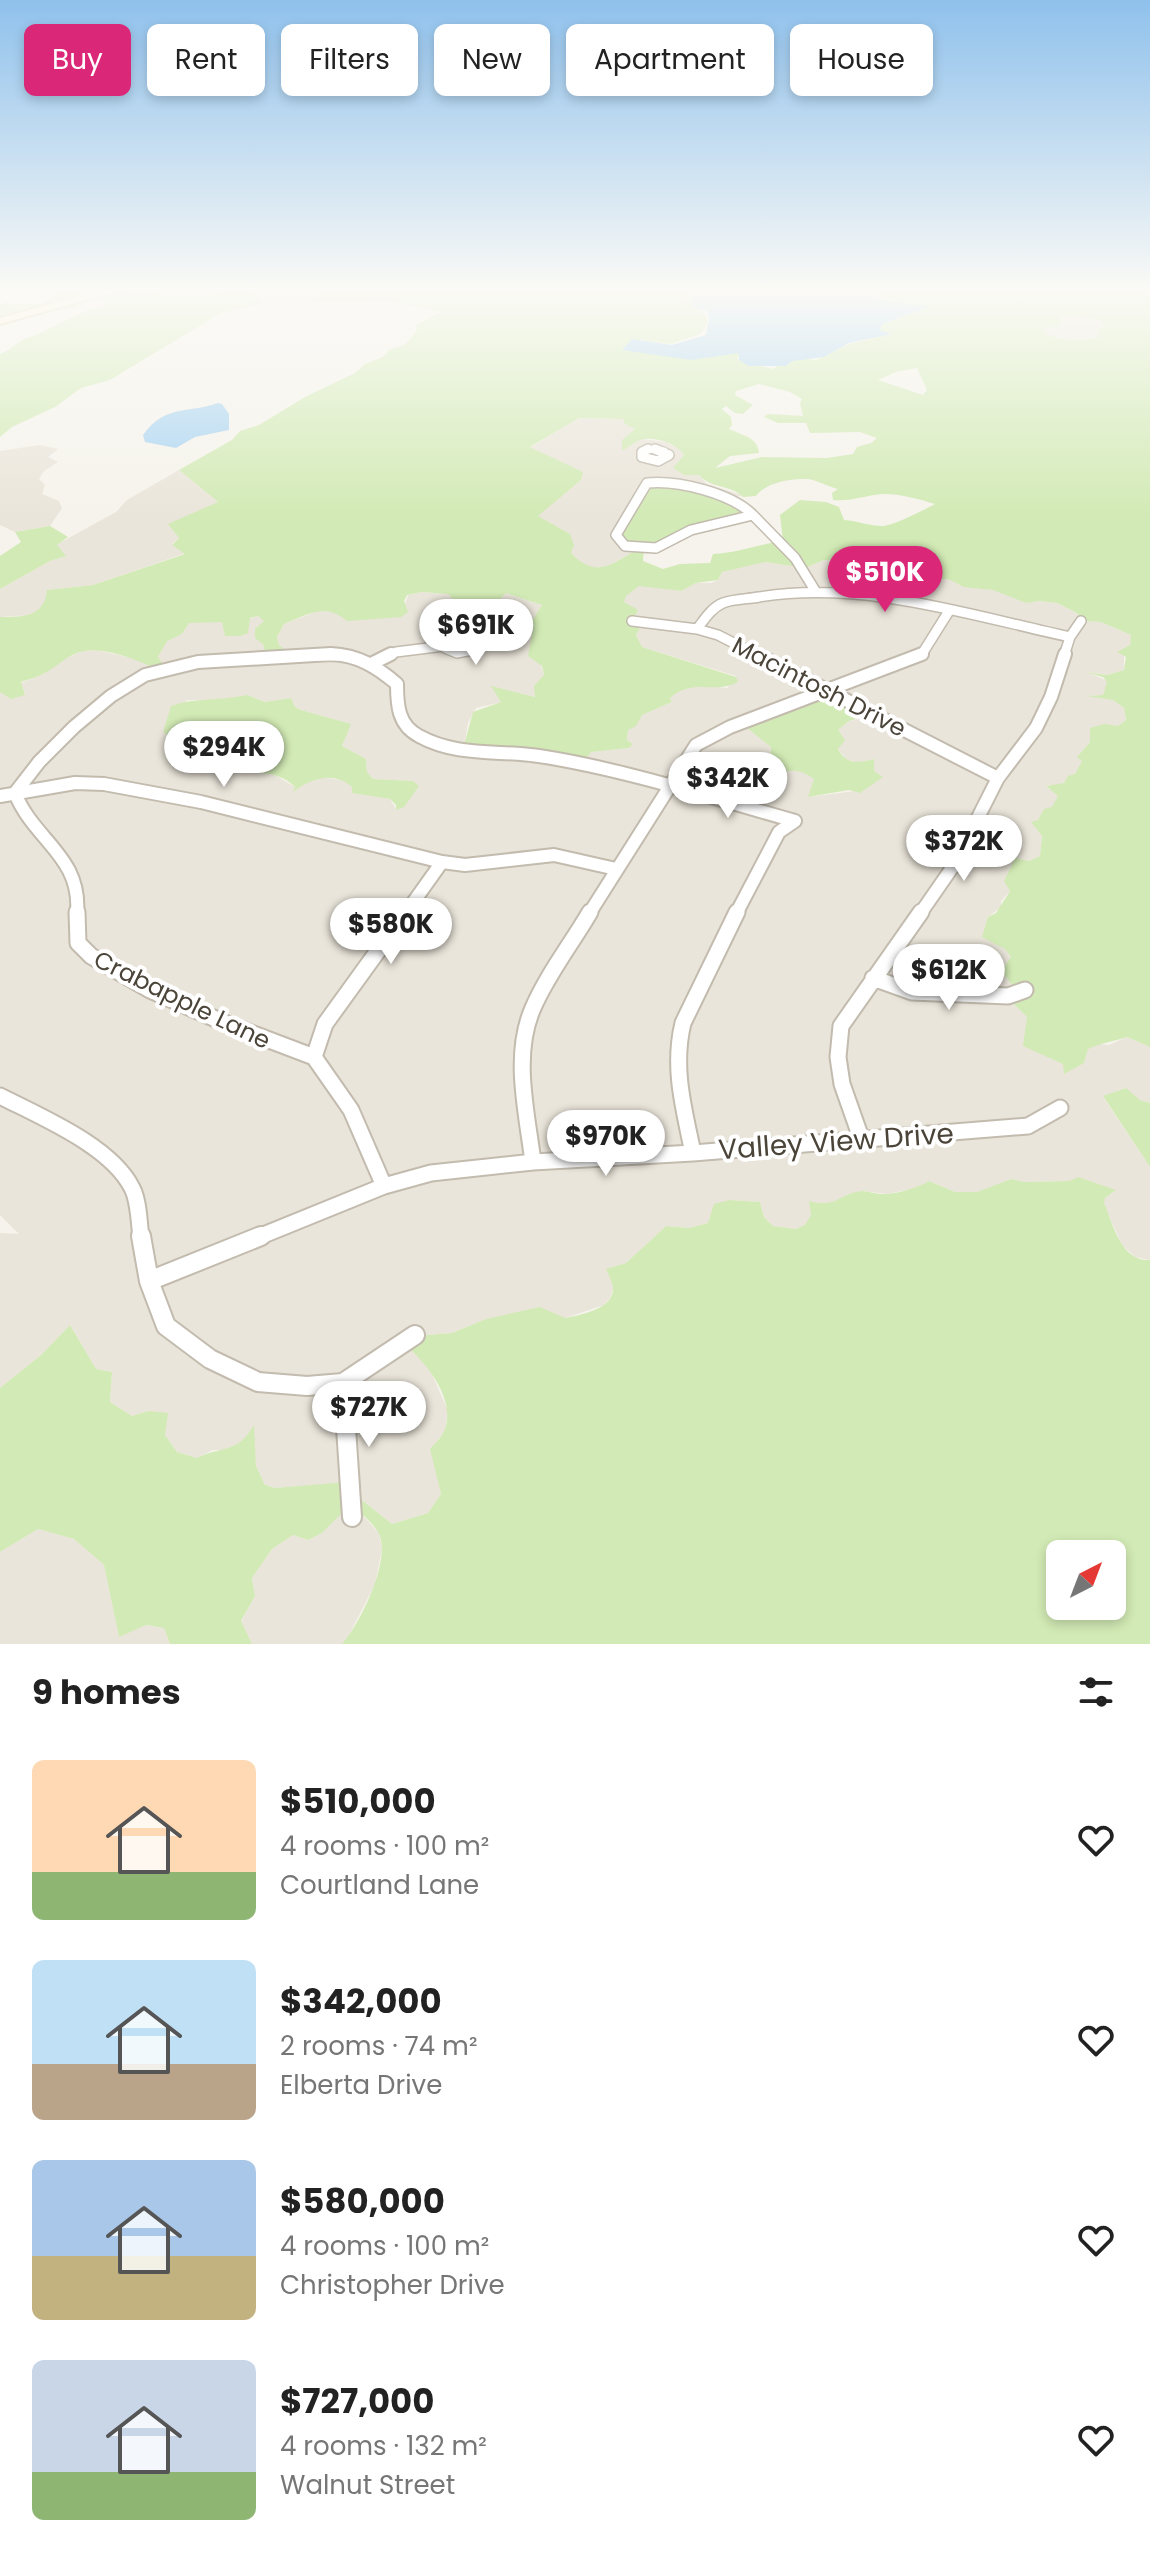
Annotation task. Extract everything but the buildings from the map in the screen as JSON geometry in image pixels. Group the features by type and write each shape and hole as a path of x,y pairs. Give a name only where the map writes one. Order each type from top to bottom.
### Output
{"street":[{"path":"658,461 664,480"},
{"path":"753,515 691,530 656,548 625,546 616,535 647,483 664,480 709,492 753,515 801,564 816,592"},
{"path":"697,629 710,612 723,603 771,595 863,593 1070,637"},
{"path":"533,1162 526,1108 524,1029 533,1007 616,869 696,745 707,736 922,654 949,611"},
{"name":"Macintosh Drive","path":"632,621 697,629 718,635 998,778"},
{"path":"861,1138 842,1092 836,1056 841,1026 954,865 998,778 1036,728 1051,697 1070,637 1081,621"},
{"path":"373,663 396,652 444,646"},
{"path":"15,793 24,779 81,723 125,686 148,674 182,664 345,655 373,663 397,684 397,712 416,735 451,750 539,756 670,786 795,821 779,832 761,861 680,1034 675,1069 693,1153"},
{"path":"0,796 75,783 104,784 231,809 442,862 465,865 554,855 616,869"},
{"name":"Crabapple Lane","path":"15,793 20,807 70,867 80,892 76,940 86,954 223,1023 288,1050 314,1057"},
{"path":"384,1186 351,1110 314,1057 325,1024 442,862"},
{"path":"873,978 912,992 1008,996 1025,990"},
{"path":"0,1096 53,1123 108,1158 133,1189 149,1281 166,1326 210,1359 258,1382 307,1386 343,1383 415,1335"},
{"name":"Valley View Drive","path":"149,1281 384,1186 431,1173 533,1162 693,1153 1028,1126 1060,1108"},
{"path":"343,1383 352,1517"}],"shaded area":[{"path":"578,418 623,419 636,429 628,437 665,442 680,449 684,455 681,461 684,475 699,475 707,484 742,495 632,545 633,552 609,566 595,568 582,564 571,553 570,534 537,516 581,480 530,448"},
{"path":"40,445 58,449 48,457 58,462 44,471 39,479 45,485 42,494 59,501 62,508 50,526 15,532 0,525 0,451"},
{"path":"179,470 219,503 172,529 179,538 172,544 186,553 93,585 48,590 46,602 40,610 28,615 0,617 0,589 65,556 56,545 116,512 127,500"},
{"path":"824,560 839,560 868,569 894,571 933,581 948,579 1002,592 1026,603 1057,603 1077,613 1082,621 1101,622 1131,635 1130,645 1124,650 1124,670 1107,675 1087,672 1108,681 1103,695 1088,696 1113,700 1124,708 1126,720 1118,726 1099,727 1092,731 1090,742 1078,756 1082,761 1075,774 1059,786 1046,787 1059,795 1042,836 1040,856 1029,861 1009,885 1010,891 1001,901 1001,907 988,917 1011,958 1016,990 1006,996 1027,1017 1059,1062 1071,1068 1084,1063 1088,1048 1109,1045 1127,1037 1150,1047 1150,1103 1140,1100 1125,1088 1103,1097 1150,1167 1150,1260 1135,1257 1122,1245 1103,1203 1115,1191 1070,1181 1024,1182 1011,1179 978,1192 955,1192 929,1181 918,1188 887,1194 864,1191 848,1194 829,1205 820,1204 805,1225 796,1229 773,1226 764,1217 760,1202 730,1200 708,1223 689,1228 666,1226 626,1263 607,1269 614,1287 604,1305 565,1318 486,1319 452,1333 416,1336 405,1343 428,1365 448,1411 445,1431 431,1449 441,1494 428,1513 392,1524 363,1501 348,1496 346,1483 275,1488 265,1485 256,1466 253,1427 245,1440 231,1450 213,1450 197,1458 177,1452 165,1435 157,1414 148,1411 132,1416 110,1402 112,1372 96,1369 70,1325 41,1355 0,1388 0,1233 19,1234 0,1215 0,692 25,694 21,683 44,674 55,664 82,651 96,650 140,660 157,670 165,667 158,657 167,640 182,634 189,623 207,620 222,622 224,627 258,616 265,621 263,644 266,658 292,656 279,645 277,637 284,624 318,611 401,617 408,595 422,592 448,594 458,603 489,611 506,593 542,605 532,638 544,675 536,697 492,687 502,702 476,708 468,723 465,741 591,752 628,748 633,744 627,740 628,729 642,715 672,702 670,698 678,691 701,685 727,688 736,676 642,647 636,635 643,623 624,602 625,596 639,585 681,591 696,583 711,583 718,580 722,572 752,563 805,568","holes":["247,695 265,702 291,698 295,707 301,710 350,724 342,746 366,759 367,772 373,779 413,781 396,809 390,799 353,793 347,781 322,777 295,787 275,775 247,771 254,761 249,748 231,742 220,744 204,760 184,757 183,744 169,734 187,700 223,700","859,719 849,721 838,730 838,749 846,759 858,763 873,759 874,771 855,791 809,797 814,779 805,771 787,769 774,773 748,771 745,767 770,756 771,747 767,741 753,733"]},
{"path":"351,1503 379,1533 382,1549 375,1584 348,1637 342,1644 252,1644 241,1622 255,1596 252,1578 272,1549 293,1535 308,1540 322,1533"},
{"path":"38,1529 74,1539 104,1565 119,1636 146,1625 164,1628 170,1644 0,1644 0,1552"}],"green space":[{"path":"0,365 135,365 110,380 81,388 55,407 12,427 0,437"},
{"path":"364,365 757,365 772,369 781,365 1150,365 1150,1047 1127,1037 1098,1045 1088,1049 1084,1063 1064,1074 1063,1064 1023,1046 1027,1017 1006,996 1016,989 1001,971 1011,957 1005,949 982,937 988,917 996,913 1010,891 1004,881 1015,858 1029,861 1040,856 1042,836 1031,822 1038,820 1044,809 1052,807 1058,796 1046,786 1064,783 1068,776 1075,774 1082,761 1077,757 1090,742 1090,728 1104,724 1118,726 1126,720 1124,708 1113,700 1086,696 1103,695 1107,682 1103,677 1085,672 1107,675 1124,670 1126,657 1117,652 1130,645 1131,635 1101,622 1082,621 1077,613 1057,603 1026,603 993,590 964,587 948,579 915,581 894,571 868,569 839,560 824,560 805,568 765,562 722,572 718,580 696,583 681,591 639,586 626,596 624,602 638,610 635,616 643,623 636,635 642,647 736,677 738,682 721,687 687,688 679,692 670,698 672,702 642,715 636,726 628,730 627,740 633,744 629,748 591,752 580,766 463,749 473,712 501,702 491,686 535,697 534,686 544,675 542,666 528,656 533,628 530,624 542,605 506,593 489,611 480,614 457,603 448,594 422,592 407,595 404,601 408,612 401,617 347,621 331,612 308,614 284,624 277,637 279,645 293,656 266,658 263,644 255,638 255,629 264,621 258,616 250,618 248,633 240,636 225,636 222,622 189,623 182,634 167,641 158,657 166,668 157,670 111,653 84,651 21,682 25,695 11,699 0,692 0,617 31,614 42,606 47,590 93,585 185,554 172,545 179,538 168,524 218,502 179,470 232,440 240,431 259,425 305,397 355,373","holes":["917,368 927,390 923,395 878,380","759,384 790,392 802,399 803,416 768,414 764,417 778,423 806,423 810,433 860,432 877,438 857,447 853,454 827,458 762,457 715,468 730,456 759,453 756,443 729,429 731,417 722,409 726,406 735,413 743,414 753,405 735,395 736,391","579,418 623,419 625,424 635,429 622,440 622,451 640,440 664,442 684,455 673,468 684,475 699,475 709,483 743,497 756,496 778,482 806,479 838,489 832,493 833,500 890,494 935,504 901,521 882,526 844,520 839,507 826,502 800,500 780,515 783,541 713,554 710,563 680,564 663,569 643,561 644,548 751,517 738,506 678,482 645,487 619,538 632,545 633,552 616,562 594,567 571,553 574,545 570,534 538,516 581,480 583,472 530,447"]},
{"path":"50,526 68,537 57,545 66,556 50,561 0,589 0,556 21,542 15,532"},
{"path":"827,691 870,714 849,721 838,730 845,740 838,749 853,762 874,759 874,771 883,777 860,793 849,790 808,797 814,779 804,773 748,771 744,767 770,756 771,747 741,723"},
{"path":"247,695 265,702 291,698 295,707 301,710 351,724 342,746 366,759 367,772 373,779 413,781 419,786 404,807 396,810 390,799 352,793 352,787 337,779 314,780 293,792 295,787 284,779 247,772 254,761 249,748 228,743 219,746 204,760 183,758 186,752 183,744 163,732 171,706"},
{"path":"1126,1088 1140,1100 1150,1103 1150,1167 1103,1096"},
{"path":"1078,1177 1116,1190 1105,1198 1104,1203 1115,1231 1132,1255 1150,1260 1150,1644 342,1644 365,1606 381,1557 378,1532 351,1504 322,1533 308,1540 293,1535 272,1549 252,1578 255,1596 241,1621 252,1644 170,1644 164,1628 146,1625 119,1637 104,1565 74,1539 38,1529 0,1552 0,1388 41,1355 70,1325 96,1369 112,1372 110,1402 132,1416 148,1411 168,1413 165,1435 177,1452 197,1458 229,1448 242,1441 254,1425 256,1466 265,1485 275,1488 346,1482 348,1496 363,1501 392,1524 428,1513 441,1494 430,1449 445,1429 446,1405 429,1370 404,1343 416,1336 452,1333 486,1319 540,1307 565,1318 595,1310 612,1295 613,1286 606,1269 626,1263 666,1226 689,1228 708,1223 714,1204 730,1200 760,1202 764,1217 773,1226 796,1229 805,1225 811,1215 809,1201 832,1202 862,1191 892,1193 929,1181 955,1192 977,1192 1011,1179 1024,1182 1070,1181"}],"water":[{"path":"747,365 788,365 786,366"},
{"path":"218,403 229,414 229,430 195,437 176,448 145,442 143,435 160,418"}]}
